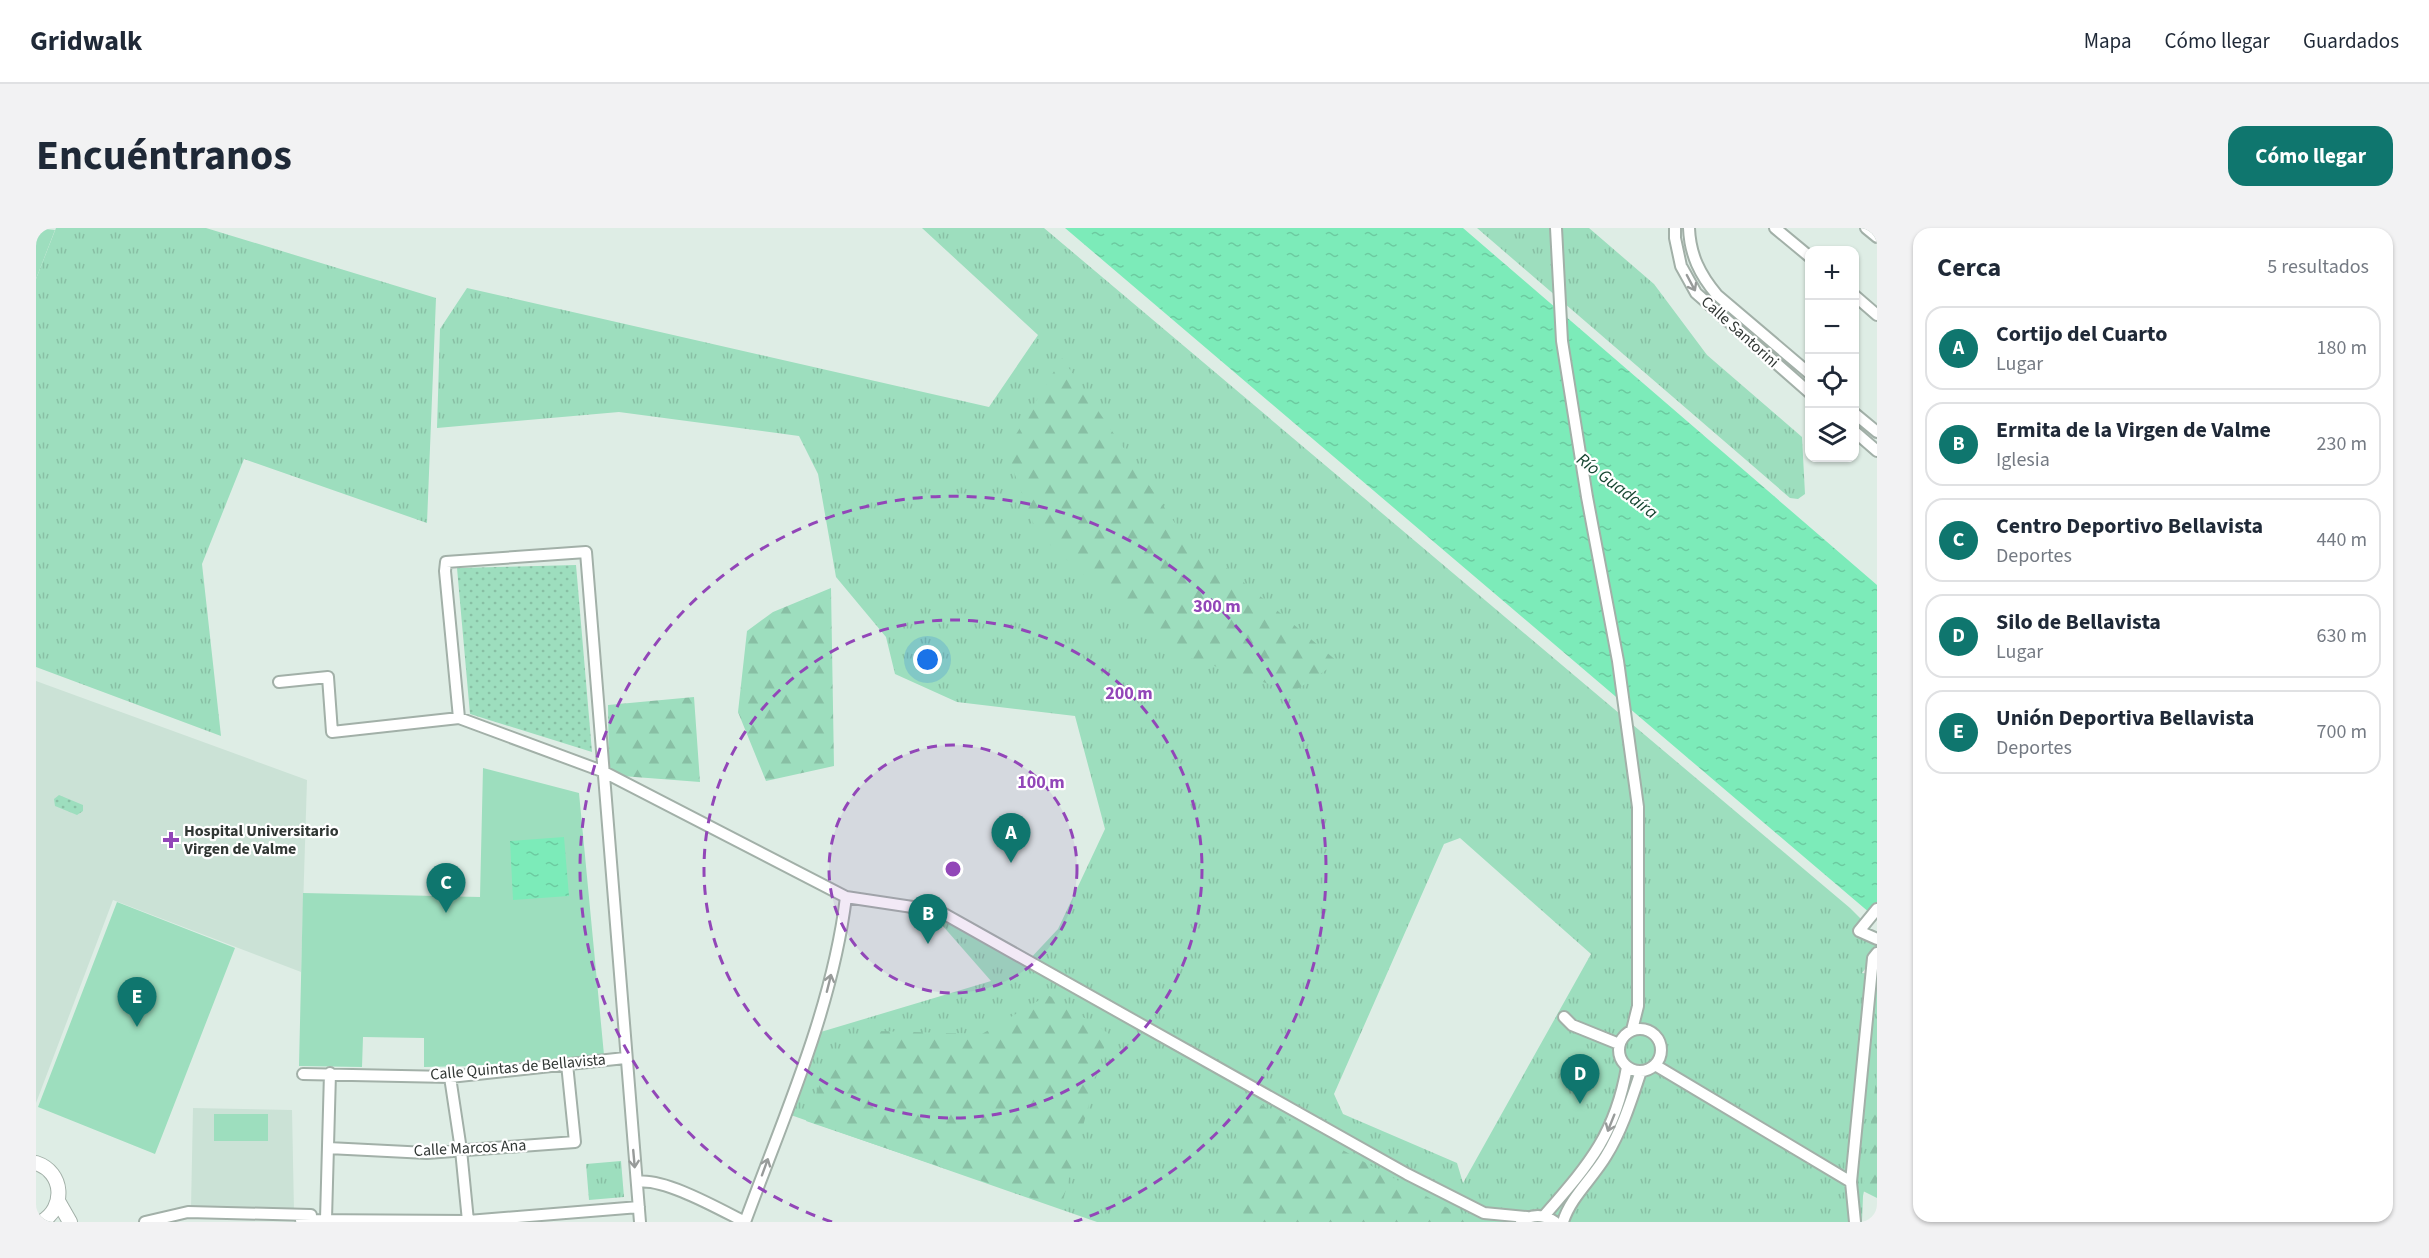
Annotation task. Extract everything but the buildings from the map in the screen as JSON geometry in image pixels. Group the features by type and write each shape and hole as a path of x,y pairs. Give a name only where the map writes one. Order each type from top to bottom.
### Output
{"main road":[{"path":"36,1163 45,1167 55,1177 59,1189 58,1201 52,1214 41,1222"},
{"path":"58,1201 70,1222"}],"street":[{"path":"1556,228 1562,341 1583,475 1633,755 1638,807 1638,1006 1632,1029 1619,1044 1620,1058 1627,1067 1641,1071 1655,1065 1659,1060 1661,1047 1656,1036 1646,1029 1632,1029"},
{"name":"Calle Santorini","path":"1675,228 1681,266 1696,293 1805,389"},
{"name":"Calle Santorini","path":"1689,228 1692,254 1706,282 1717,295 1805,371"},
{"path":"1775,228 1805,254"},
{"path":"1866,228 1877,237"},
{"path":"1859,299 1877,315"},
{"path":"1859,417 1877,433 1873,447 1859,435"},
{"path":"459,718 445,572 446,562 586,552 640,1222"},
{"path":"279,682 328,677 332,732 459,718 602,771 846,897 939,911 1407,1174 1484,1213 1523,1220 1549,1219 1600,1146 1611,1125 1623,1090 1627,1067"},
{"path":"637,1182 648,1180 745,1222 820,1015 842,928 846,897"},
{"path":"1877,909 1859,931 1877,939"},
{"path":"1855,1222 1851,1182 1874,958 1877,953"},
{"path":"1638,1006 1646,1029"},
{"path":"1564,1017 1572,1025 1619,1044"},
{"name":"Calle Quintas de Bellavista","path":"303,1074 450,1077 625,1058"},
{"name":"Calle Marcos Ana","path":"328,1148 427,1153 575,1142 567,1064"},
{"path":"1655,1065 1851,1182"},
{"path":"1563,1222 1568,1209 1590,1180 1616,1138 1641,1071"},
{"path":"326,1217 330,1073"},
{"path":"450,1077 461,1150 468,1221"},
{"path":"145,1222 188,1212 468,1221 639,1207"},
{"path":"1484,1213 1491,1222"},
{"path":"301,1220 326,1217"}],"shaded area":[{"name":"Hospital Universitario Virgen de Valme","path":"36,681 307,780 301,972 113,900 36,1103"},
{"path":"193,1108 292,1110 294,1212 191,1208"}],"green space":[{"path":"36,228 55,230 36,279"},
{"path":"56,228 206,228 436,298 427,523 244,459 202,564 221,736 36,667 36,279"},
{"path":"922,228 1044,228 1850,908 1877,935 1877,953 1862,973 1877,975 1877,1126 1863,1196 1862,1222 1097,1222 785,1113 814,1034 991,981 928,909 1028,961 1058,929 1105,829 1075,716 957,702 895,674 886,637 836,577 818,474 799,436 619,412 437,428 440,329 467,288 989,407 1038,335","holes":["1460,838 1591,954 1463,1183 1457,1163 1343,1114 1334,1094 1444,844"]},
{"path":"1477,228 1589,228 1654,284 1707,355 1802,437 1805,494 1798,499 1790,498"},
{"path":"1062,358 1177,526 1338,662 1293,692 1169,651 1037,533 1006,451"},
{"path":"576,565 592,752 470,714 457,568"},
{"path":"831,588 834,766 766,781 738,712 747,631 773,612"},
{"path":"694,697 700,782 609,775 608,705"},
{"path":"483,768 579,793 604,1055 472,1066 424,1067 424,1038 363,1037 362,1067 299,1066 303,893 480,897"},
{"path":"59,795 83,805 83,811 77,815 55,806 54,799"},
{"path":"117,902 235,948 155,1154 38,1107"},
{"path":"1048,995 1108,1033 1061,1208 806,1121 823,1076 877,1031 982,1034"},
{"path":"1877,1070 1877,1198 1863,1191"},
{"path":"1232,1089 1473,1222 1244,1222"},
{"path":"214,1114 268,1114 268,1141 214,1141"},
{"path":"621,1161 624,1197 589,1200 586,1164"}],"water":[{"name":"Río Guadaíra","path":"1065,228 1463,228 1877,585 1877,919"},
{"path":"564,837 569,896 513,900 510,841"}],"place":[{"name":"Hospital Universitario Virgen de Valme","path":"171,840"},
{"name":"Cortijo del Cuarto","path":"1011,863"},
{"name":"Centro Deportivo Bellavista","path":"446,913"},
{"name":"Ermita de la Virgen de Valme","path":"928,944"},
{"name":"Unión Deportiva Bellavista","path":"137,1027"},
{"name":"Silo de Bellavista","path":"1580,1104"}]}
